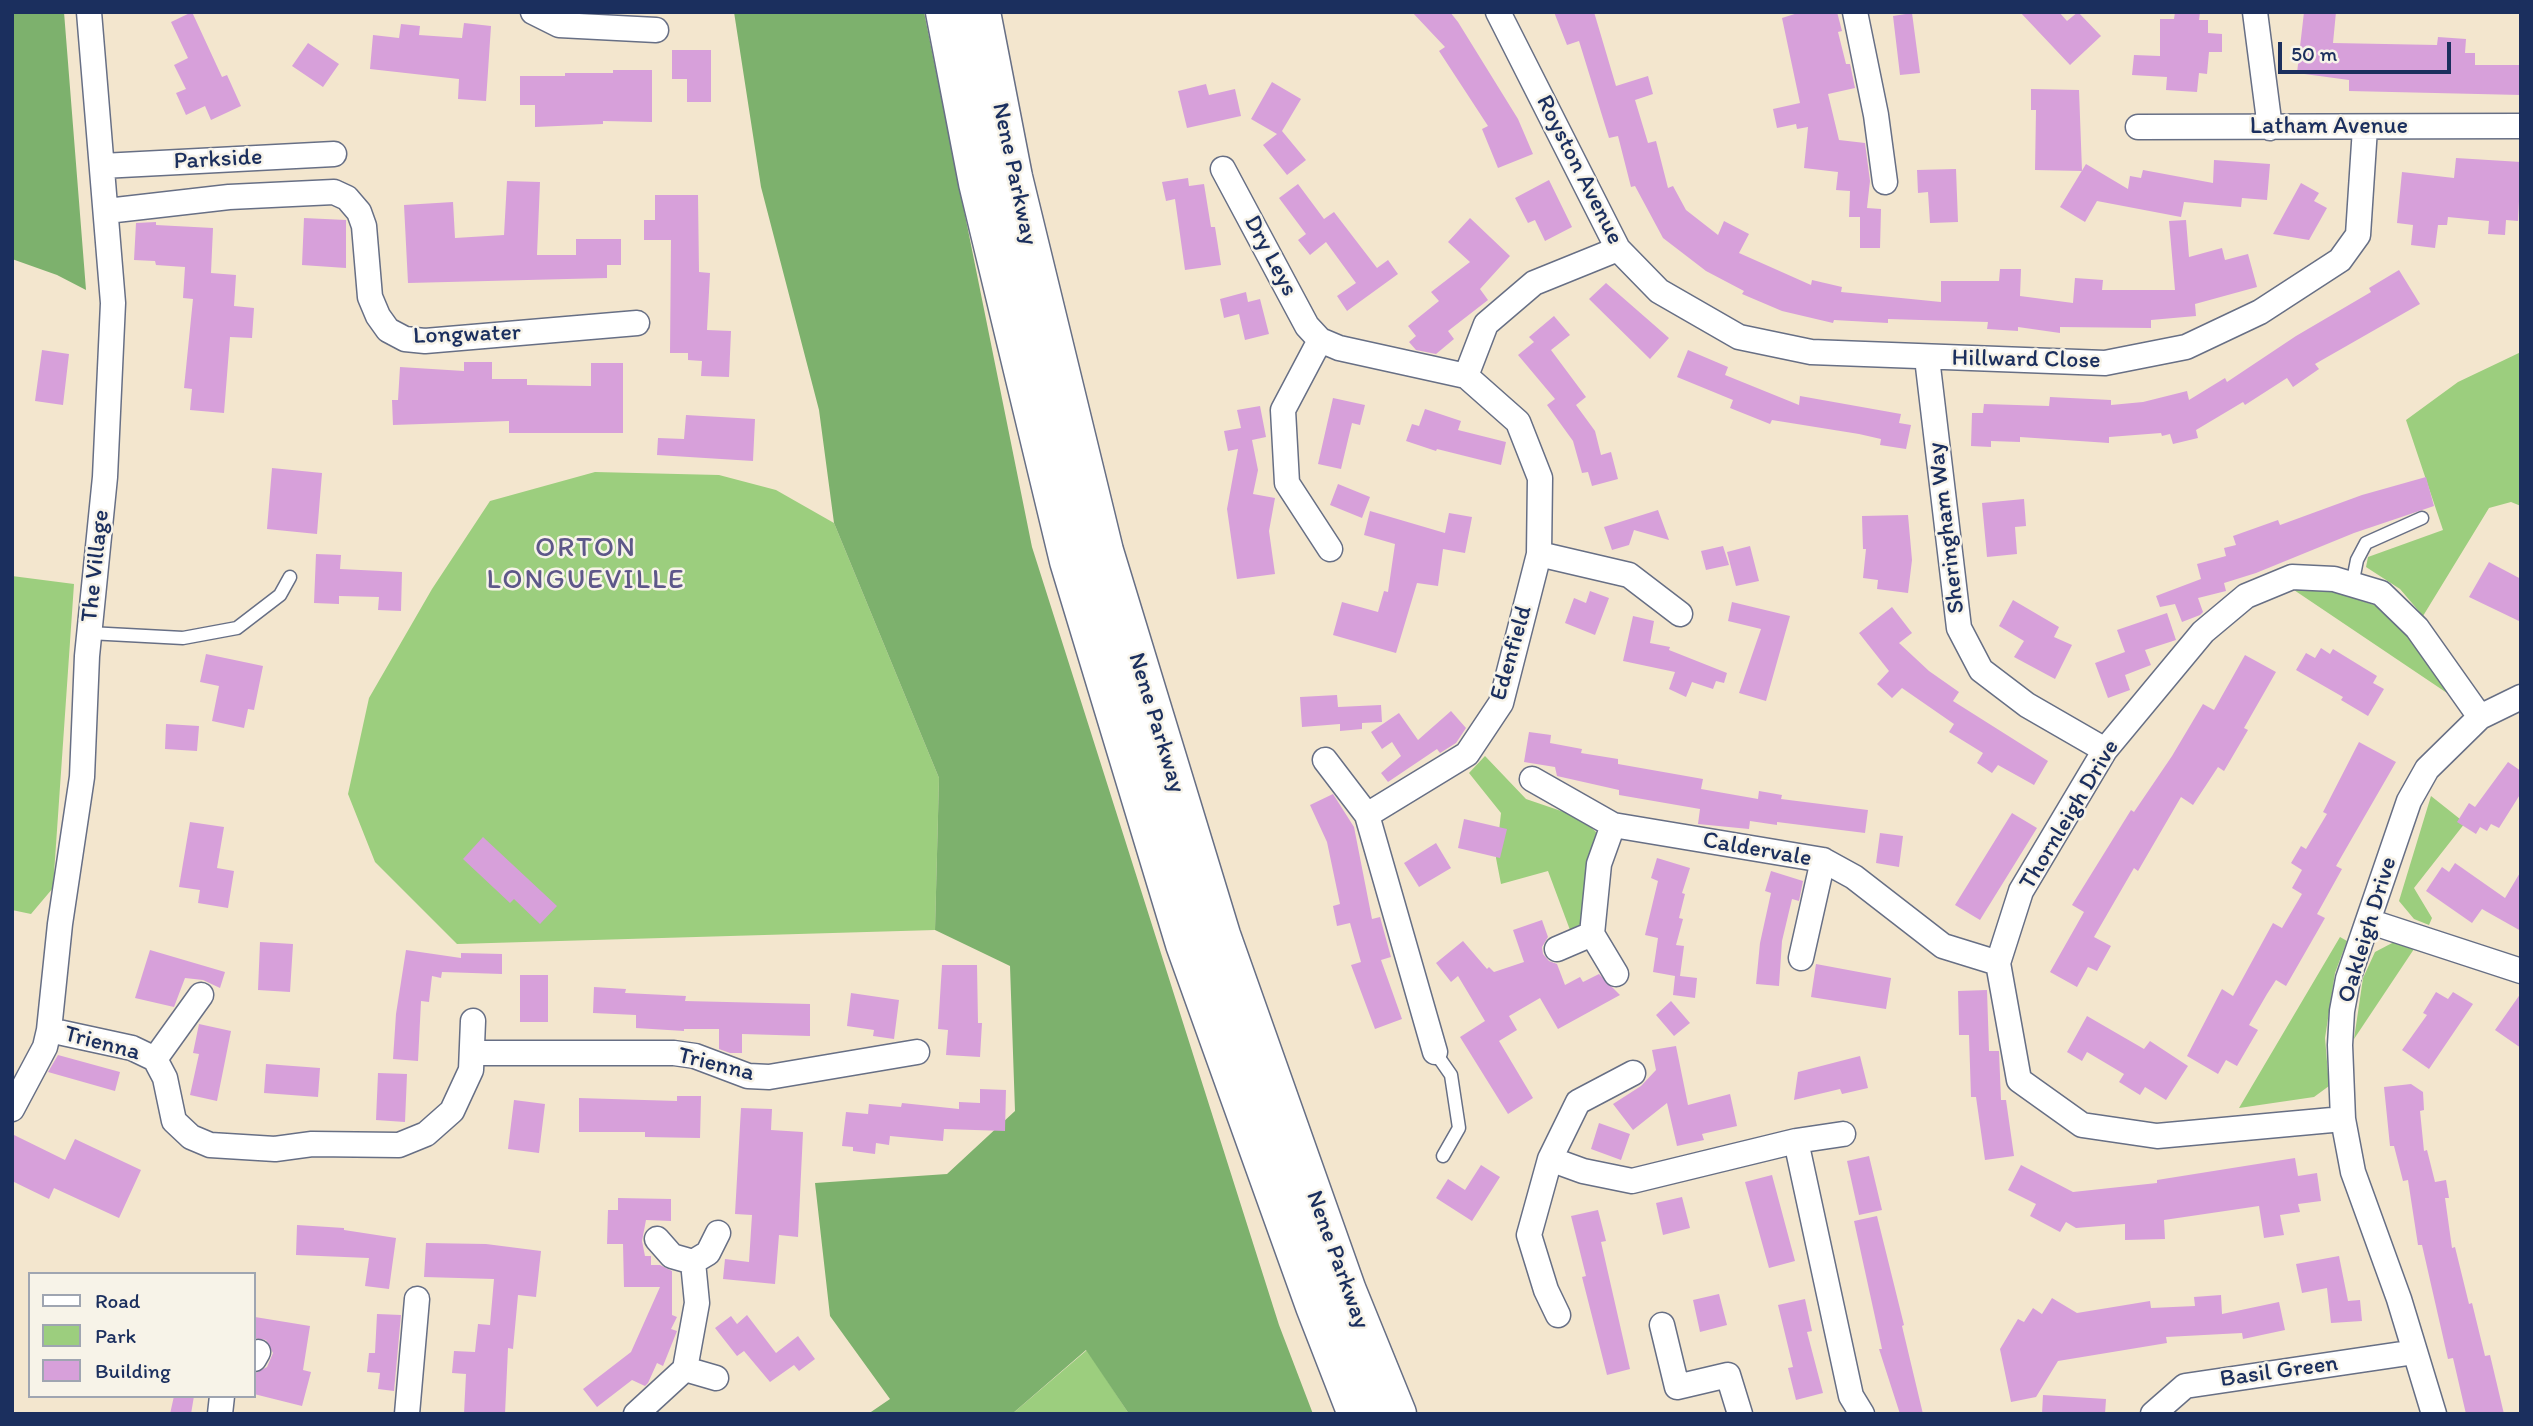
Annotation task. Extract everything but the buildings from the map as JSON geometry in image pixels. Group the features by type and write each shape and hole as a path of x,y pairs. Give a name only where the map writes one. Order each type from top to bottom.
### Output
{"highway":[{"name":"Nene Parkway","path":"945,12 978,183 1069,561 1185,944 1315,1306 1357,1414"},
{"name":"Nene Parkway","path":"981,12 1013,177 1104,551 1221,935 1347,1291 1397,1414"}],"street":[{"name":"The Village","path":"12,1109 44,1047 48,1030 60,924 82,777 89,633 112,376 113,303 89,12"},
{"path":"533,12 559,25 656,30"},
{"name":"Royston Avenue","path":"1498,12 1618,248 1659,291 1739,337 1811,352 1927,359"},
{"path":"1855,12 1876,115 1885,182"},
{"path":"2255,12 2270,128"},
{"name":"Latham Avenue","path":"2138,127 2521,126"},
{"name":"Hillward Close","path":"1927,359 2105,363 2186,347 2260,312 2340,260 2358,235 2365,128"},
{"name":"Parkside","path":"102,166 334,154"},
{"name":"Dry Leys","path":"1223,169 1307,326 1320,341"},
{"name":"Longwater","path":"107,211 229,197 334,192 347,198 359,212 364,226 370,297 378,316 388,330 405,339 425,341 637,323"},
{"path":"1466,376 1486,324 1534,283 1618,248"},
{"path":"1330,549 1287,482 1283,410 1320,341 1339,348 1466,376 1518,422 1540,478 1539,554 1629,575 1680,614"},
{"name":"Sheringham Way","path":"1927,359 1959,628 1981,670 2027,705 2105,750"},
{"name":"Edenfield","path":"1367,815 1467,754 1501,702 1539,554"},
{"name":"Thornleigh Drive","path":"2343,1119 2157,1136 2082,1125 2019,1080 1998,964 2021,891 2105,750 2203,632 2246,596 2292,577 2334,579 2381,593 2417,628 2480,717"},
{"name":"Oakleigh Drive","path":"2434,1414 2353,1172 2343,1119 2340,1045 2342,1010 2348,979 2409,801 2427,769 2480,717 2521,697"},
{"path":"1325,760 1367,815 1435,1052"},
{"name":"Caldervale","path":"1532,779 1613,825 1823,860 1854,877 1943,946 1998,964"},
{"path":"1613,825 1599,864 1592,933 1616,974"},
{"path":"1801,958 1823,860"},
{"path":"2368,921 2521,971"},
{"path":"1557,949 1592,933"},
{"name":"Trienna","path":"155,1059 201,995"},
{"name":"Trienna","path":"48,1030 132,1048 155,1059 165,1078 174,1121 191,1137 210,1144 275,1149 312,1144 399,1145 426,1134 452,1111 471,1070 473,1021"},
{"name":"Trienna","path":"472,1054 674,1053 695,1056 748,1076 769,1077 917,1052"},
{"path":"1558,1315 1546,1290 1529,1235 1550,1159 1578,1101 1633,1073"},
{"path":"1550,1159 1583,1171 1632,1181 1796,1141 1843,1134"},
{"path":"1796,1141 1851,1396 1861,1414"},
{"path":"656,1239 672,1256 693,1262 708,1253 718,1233"},
{"path":"636,1414 685,1369 697,1303 693,1262"},
{"path":"407,1414 417,1299"},
{"path":"1662,1325 1677,1387 1728,1374 1740,1414"},
{"name":"Basil Green","path":"2152,1414 2185,1386 2415,1352"},
{"path":"685,1369 716,1378"}],"lane":[{"path":"2352,585 2357,560 2366,543 2422,518"},
{"path":"89,633 183,638 237,628 280,595 290,577"},
{"path":"1435,1052 1451,1076 1459,1128 1443,1156"}],"green space":[{"path":"12,12 64,12 86,290 57,275 12,259"},
{"path":"734,12 924,12 1032,547 1279,1325 1313,1414 1129,1414 1086,1350 1012,1414 868,1414 890,1399 830,1316 815,1183 947,1174 1015,1111 1010,966 935,930 939,778 834,523 819,410 761,187"},
{"path":"2521,352 2521,506 2511,502 2489,508 2423,616 2400,589 2366,567 2368,557 2443,530 2406,420 2458,382"},
{"path":"595,472 719,475 776,490 834,523 939,778 935,930 457,944 375,862 348,794 369,698 432,589 490,501"},
{"path":"12,576 74,584 53,888 31,914 12,910"},
{"path":"2311,584 2380,607 2411,635 2438,672 2447,693 2291,588"},
{"path":"1485,756 1526,799 1564,812 1591,827 1600,836 1584,922 1570,930 1548,871 1501,884 1496,858 1501,813 1469,773"},
{"path":"2431,796 2465,823 2414,888 2432,918 2429,925 2414,919 2399,901"},
{"path":"2340,937 2347,941 2335,973 2325,1038 2329,1086 2314,1097 2239,1108"},
{"path":"2394,942 2416,946 2354,1039 2363,978 2375,952"},
{"path":"1087,1350 1129,1414 1012,1414"}],"district":[{"name":"ORTON LONGUEVILLE","path":"586,565"}]}
